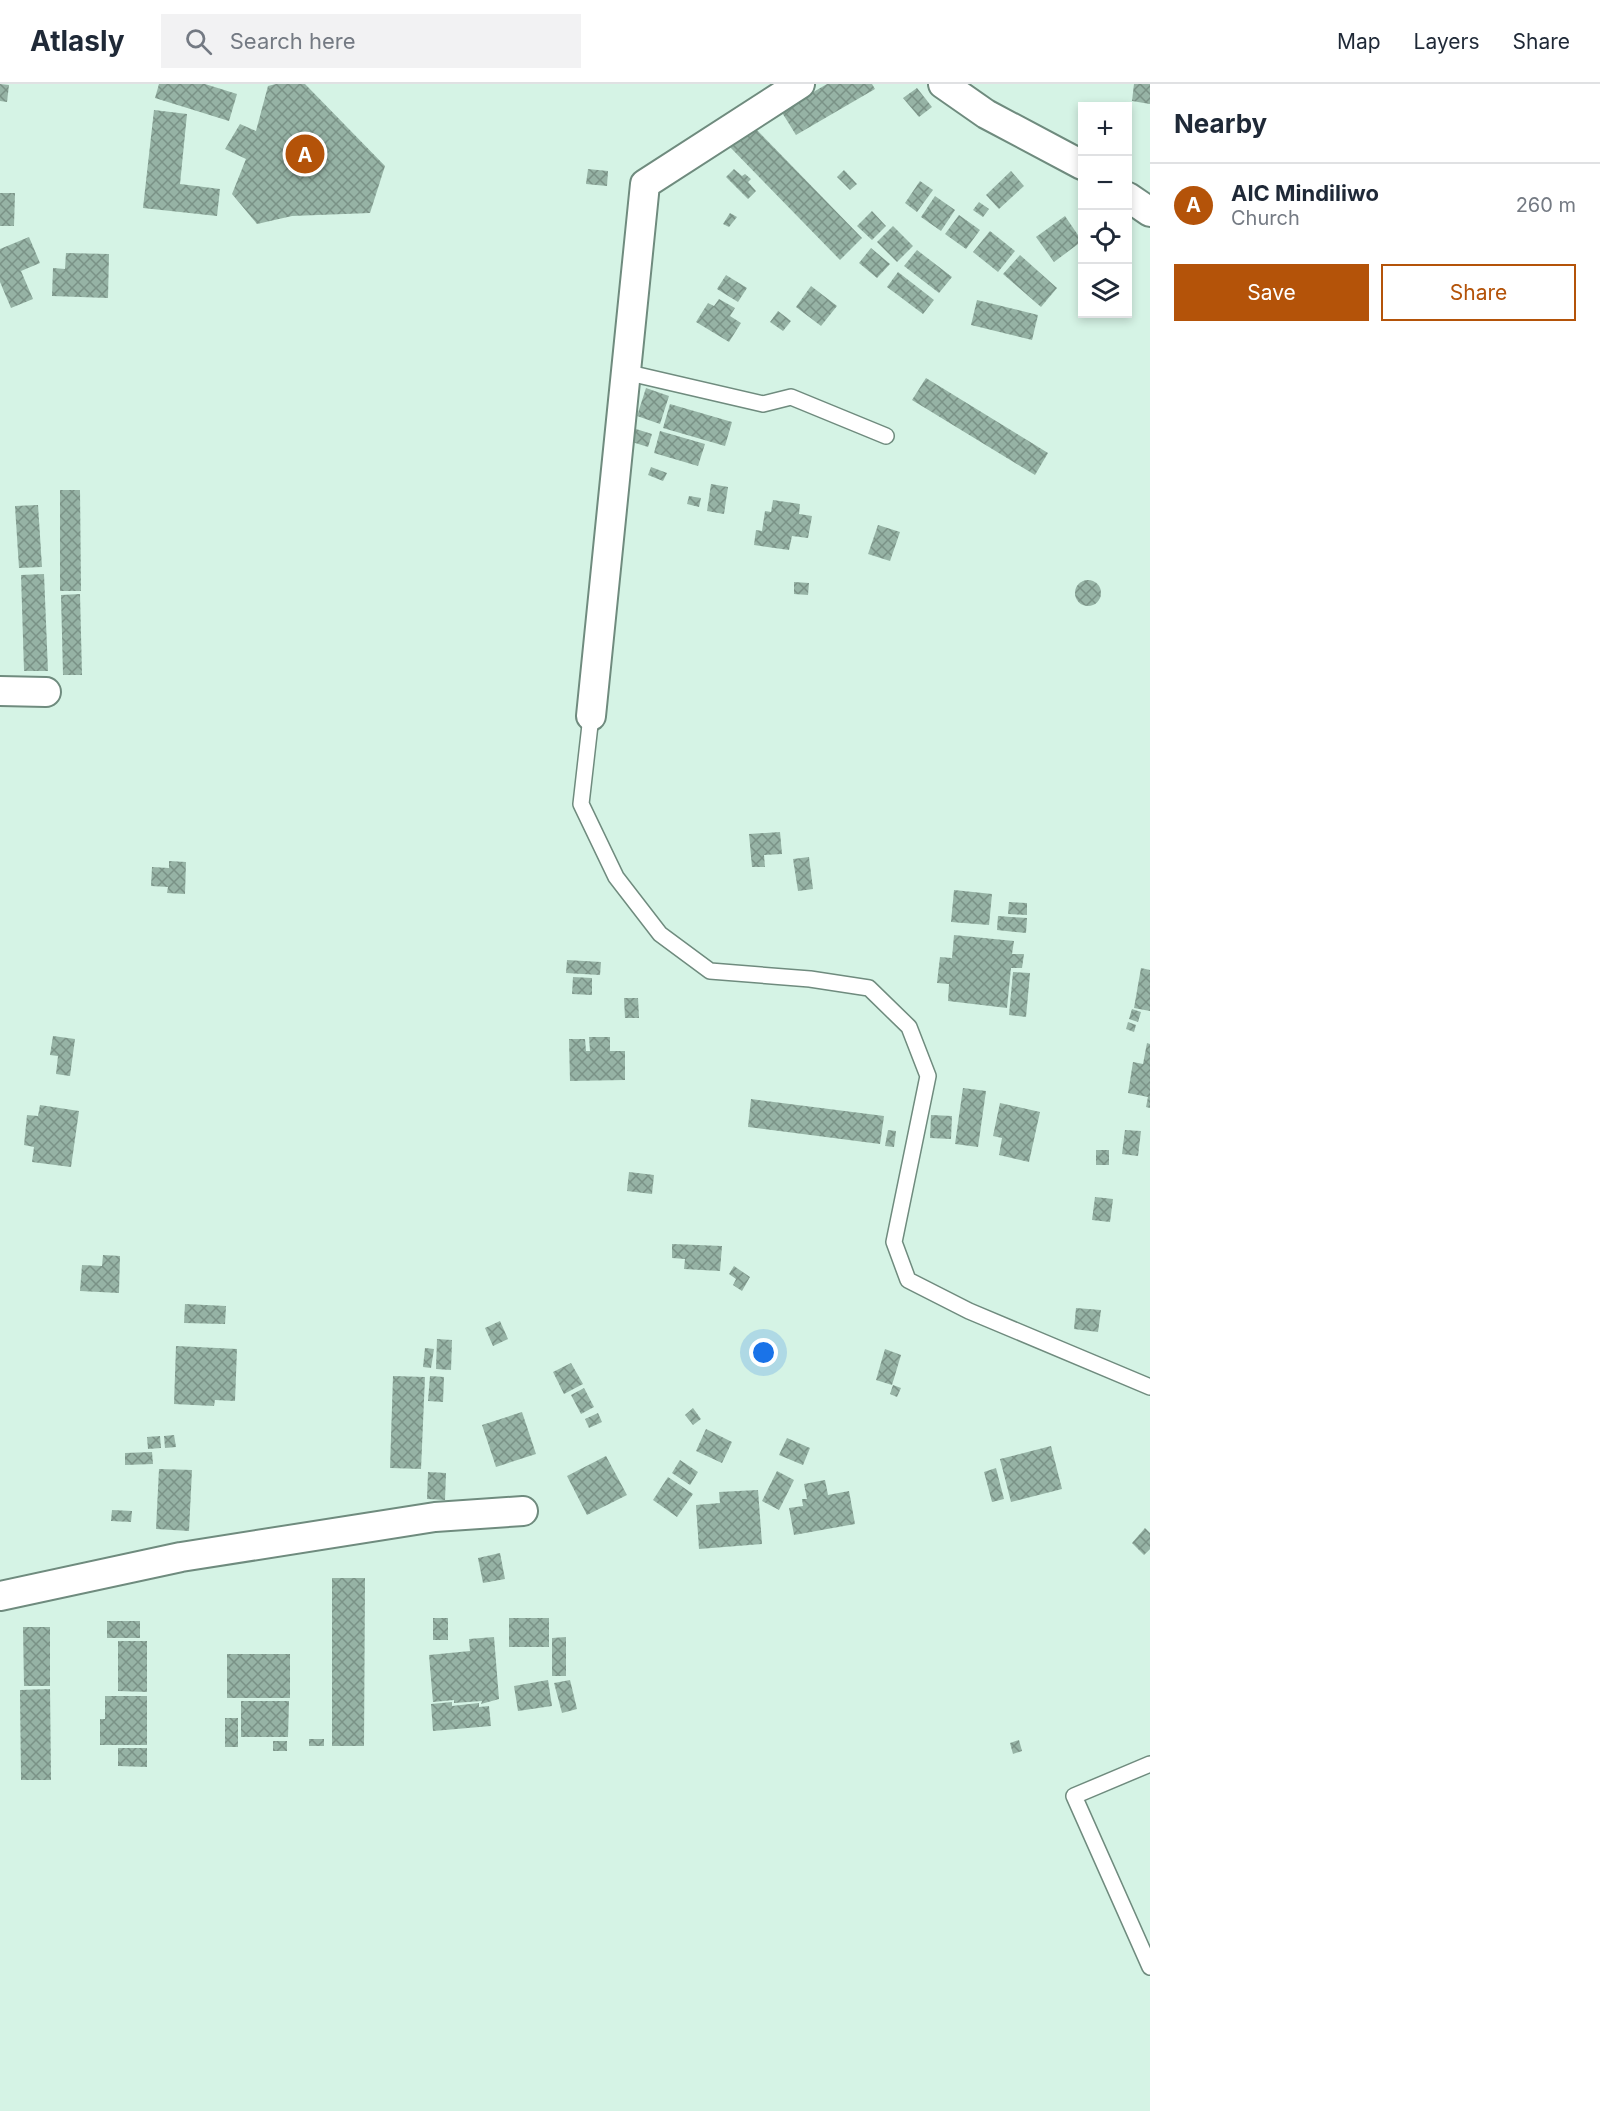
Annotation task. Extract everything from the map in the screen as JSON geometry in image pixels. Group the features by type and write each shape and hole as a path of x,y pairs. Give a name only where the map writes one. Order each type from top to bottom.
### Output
{"street":[{"path":"591,716 645,184 801,84"},
{"path":"943,84 986,114 1078,162"},
{"path":"1132,200 1150,212"},
{"path":"0,691 46,692"},
{"path":"0,1596 181,1557 435,1517 523,1511"}],"lane":[{"path":"626,372 763,404 791,397 886,436"},
{"path":"591,716 581,804 616,878 660,934 710,971 810,979 868,988 909,1027 928,1076 894,1242 908,1280 969,1311 1150,1387"},
{"path":"1150,1764 1074,1796 1150,1967"}],"building":[{"path":"0,84 9,85 7,102 0,101"},
{"path":"159,84 205,84 237,94 229,121 155,98"},
{"path":"305,84 385,166 370,213 292,216 257,224 232,194 246,159 225,149 240,124 256,131 268,86"},
{"path":"827,84 872,84 875,89 796,135 781,111"},
{"path":"1134,84 1150,84 1150,104 1132,101"},
{"path":"917,88 932,107 919,117 903,98"},
{"path":"154,110 187,114 180,184 220,189 217,216 143,208"},
{"path":"751,124 862,238 840,260 728,145"},
{"path":"588,169 608,171 607,186 586,184"},
{"path":"734,169 742,176 745,174 751,179 748,182 756,191 748,199 726,177"},
{"path":"844,170 857,184 850,190 837,177"},
{"path":"1011,171 1024,186 999,209 986,195"},
{"path":"920,181 933,190 917,212 905,203"},
{"path":"0,193 15,193 14,226 0,226"},
{"path":"935,196 955,210 941,231 921,217"},
{"path":"979,202 989,209 983,217 973,210"},
{"path":"872,211 886,226 872,240 857,226"},
{"path":"730,213 737,217 729,227 723,224"},
{"path":"959,215 980,230 966,249 945,234"},
{"path":"1065,216 1078,235 1078,244 1054,262 1036,237"},
{"path":"893,226 913,246 897,262 877,242"},
{"path":"990,231 1015,251 998,272 973,252"},
{"path":"29,237 40,263 21,271 33,299 11,308 0,282 0,249"},
{"path":"871,248 890,264 877,278 859,263"},
{"path":"917,250 952,277 939,293 904,266"},
{"path":"66,253 109,254 108,298 52,296 53,268 65,269"},
{"path":"1020,255 1057,288 1041,307 1003,274"},
{"path":"898,272 934,300 923,314 887,287"},
{"path":"726,275 747,288 738,302 717,289"},
{"path":"811,286 837,306 821,326 796,307"},
{"path":"719,299 735,308 730,316 741,323 729,342 696,322 708,303 714,306"},
{"path":"977,300 1038,315 1032,340 971,325"},
{"path":"778,311 791,321 783,331 770,322"},
{"path":"926,378 1048,453 1035,475 912,400"},
{"path":"646,388 669,396 660,424 637,416"},
{"path":"670,404 732,422 725,446 663,428"},
{"path":"636,429 652,434 648,447 632,442"},
{"path":"660,431 705,444 698,466 654,453"},
{"path":"651,467 667,473 663,481 648,475"},
{"path":"711,484 728,487 724,514 707,511"},
{"path":"60,490 80,490 81,591 60,591"},
{"path":"689,496 701,498 699,507 687,504"},
{"path":"773,500 800,504 799,514 812,516 808,538 792,536 789,550 754,545 756,530 762,531 765,511 771,512"},
{"path":"38,505 42,567 19,568 15,506"},
{"path":"878,525 900,532 890,561 868,554"},
{"path":"44,574 48,671 24,671 21,575"},
{"path":"1088,580 1097,584 1101,593 1097,602 1088,606 1079,602 1075,593 1079,584"},
{"path":"794,582 809,583 808,595 794,594"},
{"path":"80,594 82,675 63,675 61,595"},
{"path":"780,832 782,854 764,855 765,867 752,867 749,834"},
{"path":"809,857 813,889 798,891 793,859"},
{"path":"169,861 186,862 185,894 167,893 168,887 151,886 152,867 169,868"},
{"path":"954,890 992,894 989,925 951,922"},
{"path":"1009,902 1027,903 1027,915 1008,914"},
{"path":"998,916 1027,918 1026,933 997,930"},
{"path":"954,935 1014,941 1012,954 1024,954 1022,968 1011,968 1007,1008 948,1001 949,984 937,983 940,957 952,958"},
{"path":"567,960 601,962 600,975 566,973"},
{"path":"1141,968 1150,970 1150,1011 1134,1008"},
{"path":"1013,972 1030,973 1026,1017 1009,1015"},
{"path":"573,977 592,978 592,995 572,994"},
{"path":"624,998 638,998 639,1018 625,1018"},
{"path":"1132,1009 1141,1012 1138,1022 1129,1019"},
{"path":"1128,1022 1136,1025 1134,1032 1126,1029"},
{"path":"53,1036 75,1039 70,1076 56,1074 58,1056 50,1055"},
{"path":"589,1037 610,1037 610,1051 625,1051 625,1080 570,1081 569,1039 585,1039 586,1051 590,1051"},
{"path":"1147,1043 1150,1044 1150,1108 1146,1107 1148,1097 1128,1093 1133,1062 1143,1064"},
{"path":"963,1088 986,1091 978,1147 955,1144"},
{"path":"751,1099 884,1116 880,1144 748,1127"},
{"path":"1000,1103 1040,1112 1029,1162 999,1155 1002,1138 993,1136"},
{"path":"40,1105 79,1111 71,1167 32,1162 34,1147 24,1145 27,1115 38,1116"},
{"path":"931,1115 952,1116 951,1139 930,1138"},
{"path":"888,1130 896,1131 894,1147 885,1146"},
{"path":"1125,1130 1141,1131 1138,1156 1122,1154"},
{"path":"1096,1150 1109,1150 1109,1165 1096,1165"},
{"path":"629,1172 654,1175 652,1194 627,1191"},
{"path":"1095,1197 1113,1199 1110,1222 1092,1220"},
{"path":"672,1244 722,1246 720,1271 684,1269 685,1259 672,1258"},
{"path":"103,1255 120,1256 119,1293 80,1291 82,1265 102,1266"},
{"path":"734,1266 750,1277 742,1291 733,1285 736,1279 729,1274"},
{"path":"185,1304 226,1306 225,1324 184,1323"},
{"path":"1076,1308 1101,1310 1098,1332 1074,1329"},
{"path":"500,1321 508,1339 493,1346 485,1328"},
{"path":"437,1339 452,1340 451,1370 436,1369"},
{"path":"176,1346 237,1349 235,1401 215,1400 214,1406 174,1404"},
{"path":"425,1348 434,1349 431,1368 423,1367"},
{"path":"885,1349 901,1355 892,1385 876,1380"},
{"path":"571,1363 583,1384 564,1394 553,1372"},
{"path":"393,1376 425,1377 421,1469 390,1468"},
{"path":"430,1376 444,1377 443,1402 428,1401"},
{"path":"893,1385 901,1388 897,1397 890,1394"},
{"path":"584,1388 594,1407 581,1414 571,1395"},
{"path":"693,1408 701,1419 693,1425 685,1415"},
{"path":"522,1412 536,1454 496,1467 482,1425"},
{"path":"598,1413 602,1422 589,1428 585,1419"},
{"path":"706,1429 732,1442 722,1463 696,1451"},
{"path":"174,1435 176,1447 165,1448 164,1436"},
{"path":"160,1436 161,1448 148,1449 147,1437"},
{"path":"787,1438 810,1448 803,1465 779,1455"},
{"path":"1051,1446 1062,1489 1011,1502 1000,1459"},
{"path":"152,1452 153,1464 125,1465 125,1453"},
{"path":"606,1456 627,1495 587,1515 567,1476"},
{"path":"680,1460 698,1472 690,1485 672,1473"},
{"path":"996,1468 1004,1499 992,1502 984,1472"},
{"path":"159,1469 192,1470 189,1531 156,1529"},
{"path":"777,1471 794,1480 779,1510 762,1501"},
{"path":"428,1472 446,1473 445,1500 427,1499"},
{"path":"668,1477 693,1494 677,1517 653,1500"},
{"path":"825,1480 828,1495 849,1491 855,1524 794,1535 789,1508 803,1506 802,1499 807,1499 804,1484"},
{"path":"758,1490 762,1544 699,1549 696,1505 720,1503 719,1492"},
{"path":"112,1510 132,1511 131,1522 111,1521"},
{"path":"1145,1528 1150,1533 1150,1549 1144,1555 1132,1543"},
{"path":"500,1553 505,1579 483,1583 478,1558"},
{"path":"332,1578 365,1578 364,1746 332,1746"},
{"path":"433,1618 448,1618 448,1640 433,1640"},
{"path":"509,1618 549,1618 549,1647 509,1647"},
{"path":"107,1621 140,1621 140,1638 107,1638"},
{"path":"23,1627 50,1627 50,1686 24,1686"},
{"path":"494,1637 499,1699 481,1704 482,1701 433,1702 429,1655 470,1651 469,1639"},
{"path":"566,1637 566,1676 552,1676 552,1638"},
{"path":"118,1641 147,1641 147,1692 118,1691"},
{"path":"227,1654 290,1654 290,1698 227,1698"},
{"path":"548,1680 552,1706 518,1711 514,1686"},
{"path":"570,1680 577,1709 562,1713 554,1683"},
{"path":"50,1689 51,1780 21,1780 20,1690"},
{"path":"105,1696 147,1696 147,1745 100,1745 100,1719 105,1719"},
{"path":"241,1701 289,1701 288,1737 241,1737"},
{"path":"452,1702 452,1706 479,1703 479,1707 489,1706 491,1726 433,1731 431,1704"},
{"path":"225,1718 238,1718 238,1747 225,1747"},
{"path":"309,1739 324,1739 324,1746 309,1746"},
{"path":"1019,1740 1022,1751 1013,1754 1010,1743"},
{"path":"273,1741 287,1741 287,1751 273,1751"},
{"path":"118,1748 147,1748 147,1767 118,1766"}],"place":[{"name":"AIC Mindiliwo","path":"305,154"}]}
